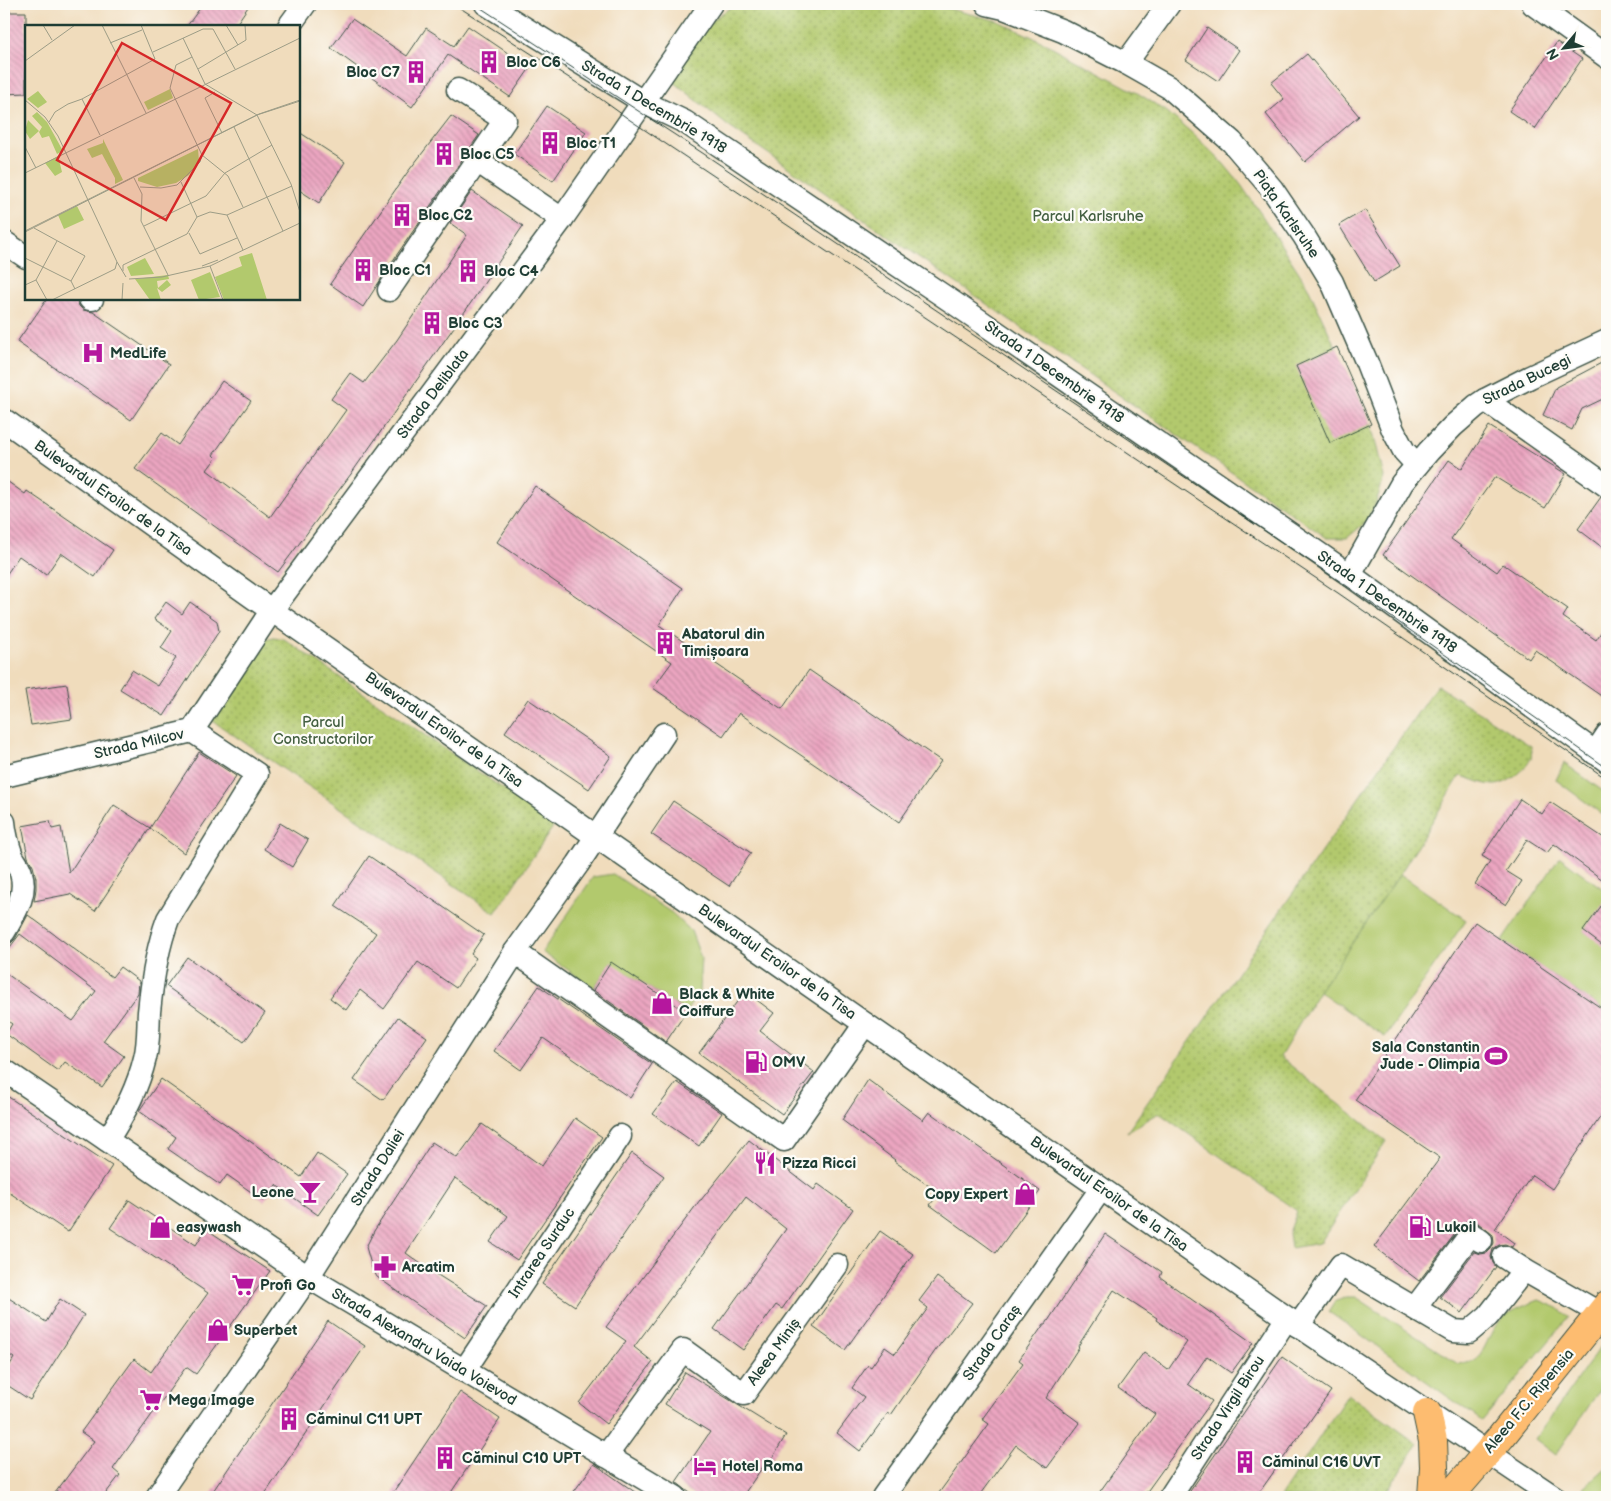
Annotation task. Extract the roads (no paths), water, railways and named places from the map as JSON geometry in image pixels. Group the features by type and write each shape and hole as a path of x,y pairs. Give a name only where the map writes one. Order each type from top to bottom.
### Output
{"main road":[{"name":"Aleea F.C. Ripensia","path":"1449,1497 1501,1437 1604,1309"},
{"path":"1427,1413 1433,1441 1432,1497"}],"street":[{"path":"290,25 305,4"},
{"name":"Strada 1 Decembrie 1918","path":"486,4 643,102 693,127 954,303 1603,750"},
{"path":"643,102 712,4"},
{"name":"Piața Karlsruhe","path":"987,4 1004,8 1063,31 1126,63 1170,88 1232,142 1272,189 1332,282 1394,430 1404,451 1417,465"},
{"path":"1126,63 1169,4"},
{"path":"1533,4 1607,57"},
{"path":"389,290 505,120 458,90"},
{"name":"Strada Deliblata","path":"272,610 562,219 643,102"},
{"path":"477,161 562,219"},
{"path":"4,242 25,256"},
{"name":"Strada Bucegi","path":"1350,575 1402,483 1453,426 1485,400 1607,342"},
{"path":"1485,400 1607,486"},
{"name":"Bulevardul Eroilor de la Tisa","path":"4,420 272,610 1293,1322 1554,1497"},
{"name":"Strada Milcov","path":"4,776 192,731 272,610"},
{"path":"107,1140 120,1122 129,1104 146,1057 150,999 160,940 168,919 257,774 192,731"},
{"name":"Strada Daliei","path":"157,1497 308,1277 515,952 578,864 664,734"},
{"path":"4,822 5,834 21,873 23,890 18,909 4,932"},
{"path":"515,952 784,1140 865,1024"},
{"name":"Strada Alexandru Vaida Voievod","path":"4,1070 308,1277 675,1497"},
{"name":"Intrarea Surduc","path":"464,1371 620,1136"},
{"name":"Strada Caraș","path":"883,1497 1101,1188"},
{"path":"1481,1240 1471,1234 1416,1308 1453,1331 1469,1332 1488,1316 1524,1270"},
{"path":"1504,1257 1524,1270 1604,1309"},
{"name":"Aleea Miniș","path":"606,1456 683,1350 744,1394 837,1265"},
{"name":"Strada Virgil Birou","path":"1170,1497 1293,1322 1341,1265 1416,1308"}],"tram line":[{"path":"454,4 591,92 630,120 1338,593 1607,779"},
{"path":"475,4 704,154 1344,584 1607,768"}],"place":[{"name":"Bloc C6","path":"489,62"},
{"name":"Bloc C7","path":"416,72"},
{"name":"Bloc T1","path":"550,143"},
{"name":"Bloc C5","path":"444,154"},
{"name":"Bloc C2","path":"402,215"},
{"name":"Bloc C1","path":"363,270"},
{"name":"Bloc C4","path":"468,271"},
{"name":"Bloc C3","path":"432,323"},
{"name":"MedLife","path":"93,353"},
{"name":"Abatorul din Timișoara","path":"665,643"},
{"name":"Black & White Coiffure","path":"662,1003"},
{"name":"Sala Constantin Jude - Olimpia","path":"1496,1056"},
{"name":"OMV","path":"756,1062"},
{"name":"Pizza Ricci","path":"765,1163"},
{"name":"Leone","path":"310,1192"},
{"name":"Copy Expert","path":"1025,1194"},
{"name":"easywash","path":"160,1227"},
{"name":"Lukoil","path":"1420,1227"},
{"name":"Arcatim","path":"385,1267"},
{"name":"Profi Go","path":"243,1285"},
{"name":"Superbet","path":"218,1330"},
{"name":"Mega Image","path":"151,1400"},
{"name":"Căminul C11 UPT","path":"289,1419"},
{"name":"Căminul C10 UPT","path":"445,1458"},
{"name":"Căminul C16 UVT","path":"1245,1462"},
{"name":"Hotel Roma","path":"705,1466"}],"park label":[{"name":"Parcul Karlsruhe","path":"1088,216"},
{"name":"Parcul Constructorilor","path":"323,730"}]}
